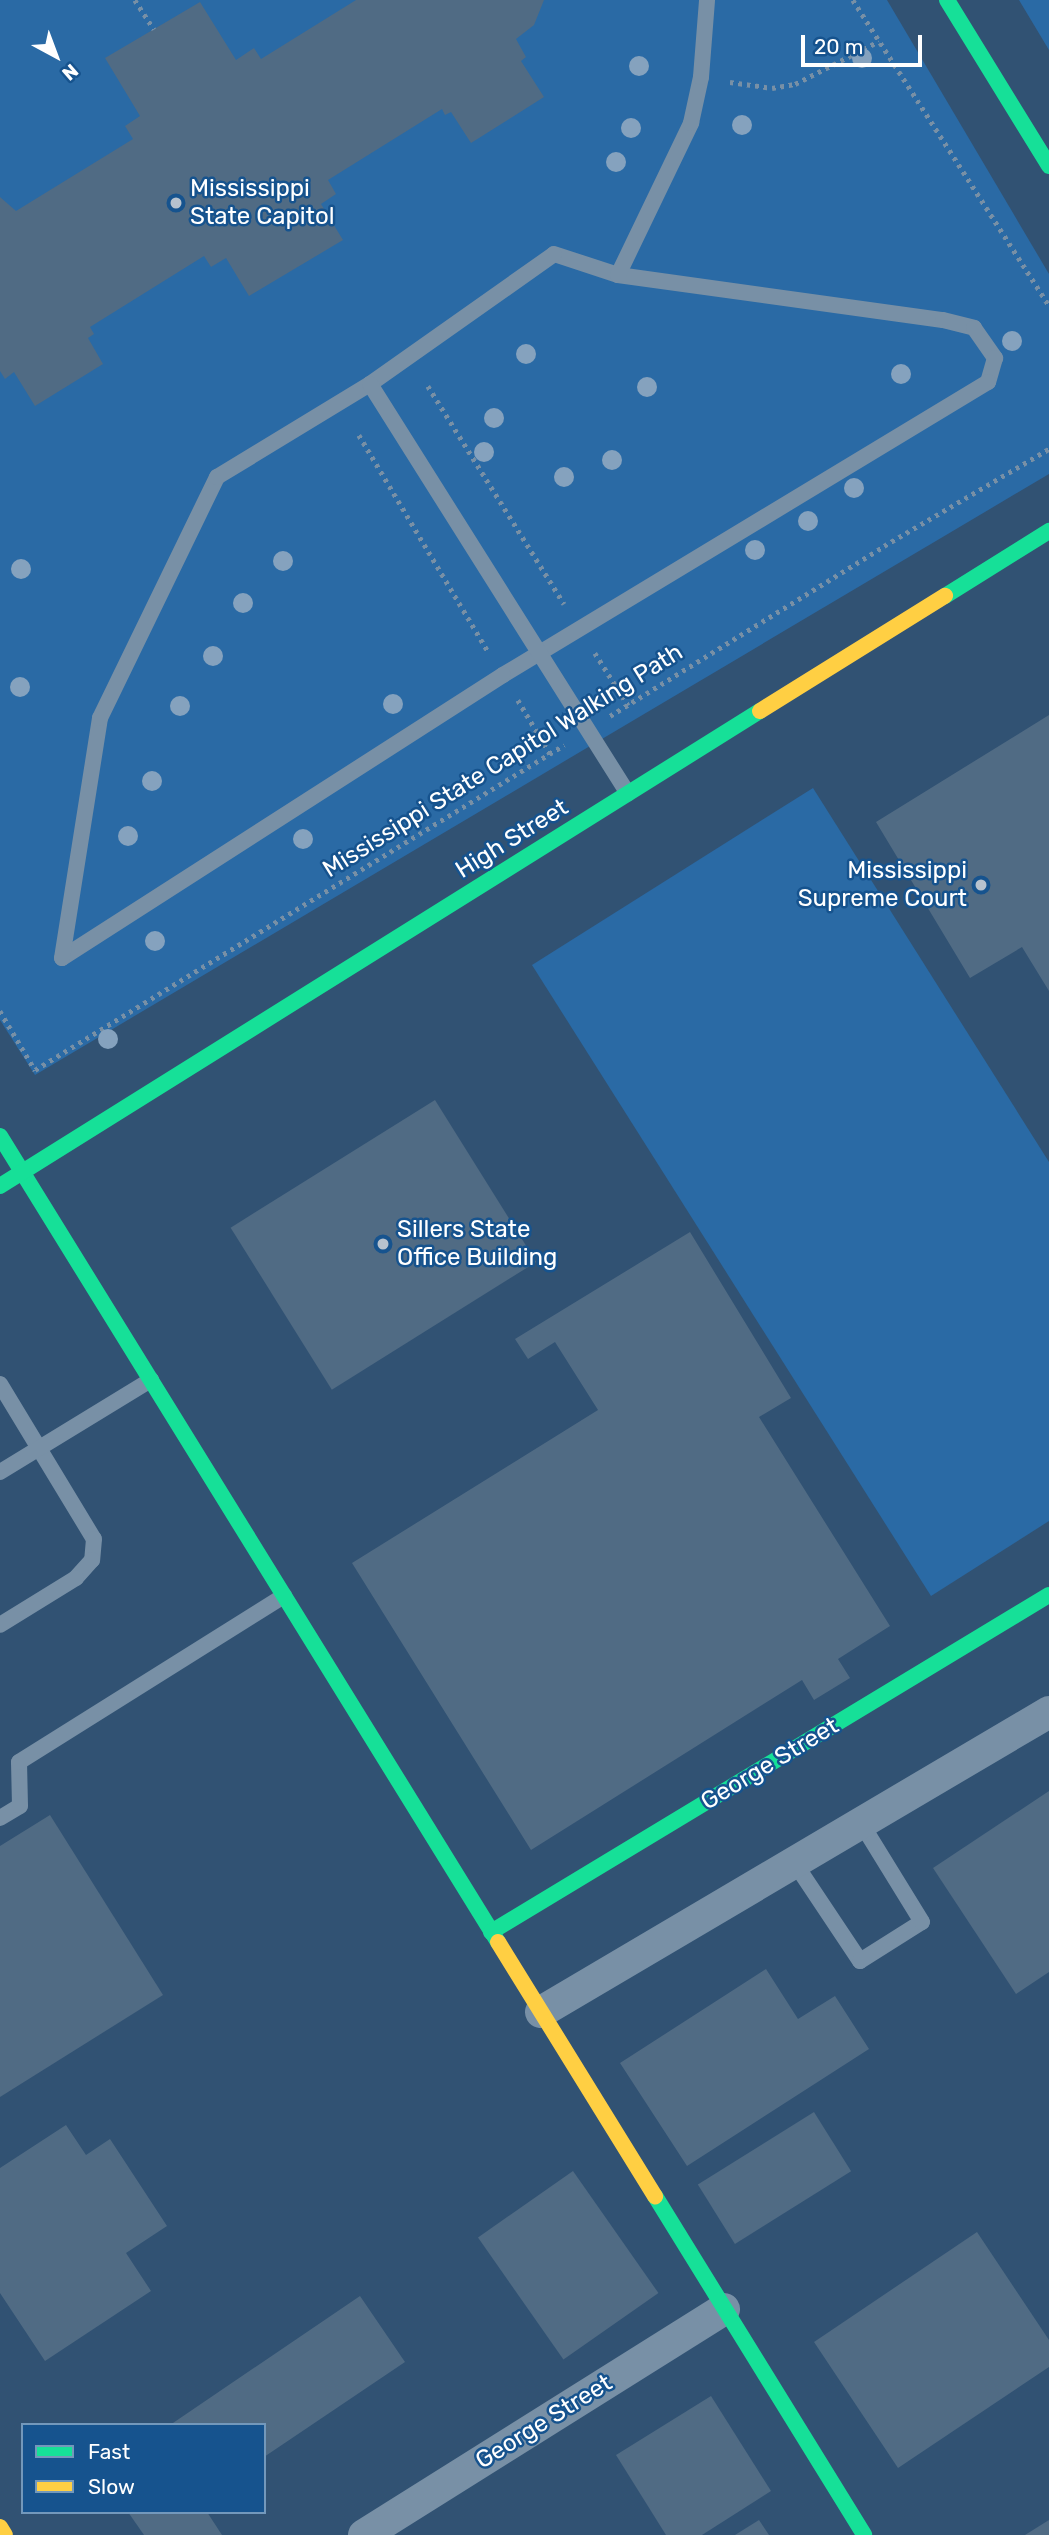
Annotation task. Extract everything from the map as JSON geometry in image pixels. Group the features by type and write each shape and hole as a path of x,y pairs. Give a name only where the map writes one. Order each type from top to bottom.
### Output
{"street":[{"path":"947,0 1049,166"},
{"name":"High Street","path":"0,1186 1049,531"},
{"path":"0,1136 864,2535"},
{"name":"George Street","path":"491,1932 1049,1595"},
{"path":"541,2012 1049,1712"},
{"name":"George Street","path":"364,2535 724,2309"},
{"path":"0,2528 5,2535"}],"lane":[{"path":"618,275 691,123 701,77 707,0"},
{"path":"554,254 618,275 943,320 974,328 995,358 988,382 538,654 62,958 100,718 216,477 370,383 554,254"},
{"path":"370,383 586,732 628,794"},
{"path":"0,1472 151,1380"},
{"path":"0,1384 94,1539 92,1560 76,1578 0,1625"},
{"path":"0,1818 20,1806 19,1762 284,1596"},
{"path":"794,1862 860,1961 922,1922 861,1823"}],"path":[{"path":"135,0 154,29"},
{"path":"853,0 1049,305"},
{"path":"701,77 772,88 795,84 879,41"},
{"path":"428,386 628,705"},
{"path":"359,435 550,754"},
{"name":"Mississippi State Capitol Walking Path","path":"0,1011 35,1070 586,732 884,545 1049,449"}],"shaded area":[{"path":"0,0 887,0 1049,274 1049,474 35,1075 0,1020"},
{"path":"1019,0 1049,0 1049,50"},
{"path":"813,788 1049,1162 1049,1521 931,1596 532,965"}],"building":[{"name":"Mississippi State Capitol","path":"356,0 544,0 534,25 516,39 526,57 521,61 544,97 471,143 451,112 445,115 442,109 328,180 336,194 321,204 343,240 249,296 226,258 211,267 204,256 90,327 94,334 88,338 103,364 35,406 14,372 5,379 0,371 0,197 16,211 133,139 125,126 140,116 105,58 200,2 236,60 254,48 261,59"},
{"name":"Mississippi Supreme Court","path":"1049,715 1049,991 1022,947 970,978 876,822"},
{"name":"Sillers State Office Building","path":"435,1100 536,1262 332,1390 231,1228"},
{"path":"690,1232 791,1398 759,1417 890,1626 838,1659 850,1678 814,1700 802,1680 531,1850 352,1563 598,1410 555,1342 528,1359 515,1339"},
{"path":"1049,1791 1049,1972 1016,1994 933,1868"},
{"path":"50,1815 163,1995 0,2097 0,1846"},
{"path":"766,1969 798,2019 835,1996 869,2049 687,2166 620,2063"},
{"path":"814,2112 851,2171 735,2244 698,2185"},
{"path":"66,2125 86,2155 110,2139 167,2226 126,2253 151,2291 45,2361 0,2293 0,2168"},
{"path":"573,2171 658,2293 563,2360 478,2238"},
{"path":"977,2232 1049,2340 1049,2367 898,2468 814,2342"},
{"path":"360,2296 405,2362 266,2456 266,2423 173,2423"},
{"path":"711,2396 771,2491 702,2535 666,2535 616,2455"},
{"path":"129,2514 208,2514 222,2535 144,2535"},
{"path":"759,2520 769,2535 735,2535"},
{"path":"1049,2520 1049,2535 1025,2535"}],"traffic: fast":[{"path":"947,0 1049,166"},
{"path":"945,596 1049,531"},
{"path":"0,1186 760,711"},
{"path":"0,1136 498,1942"},
{"path":"491,1932 1049,1595"},
{"path":"655,2196 864,2535"}],"traffic: slow":[{"path":"760,711 945,596"},
{"path":"498,1942 655,2196"},
{"path":"0,2527 5,2535"}],"place":[{"name":"Mississippi State Capitol","path":"176,203"},
{"name":"Mississippi Supreme Court","path":"981,885"},
{"name":"Sillers State Office Building","path":"383,1244"}]}
